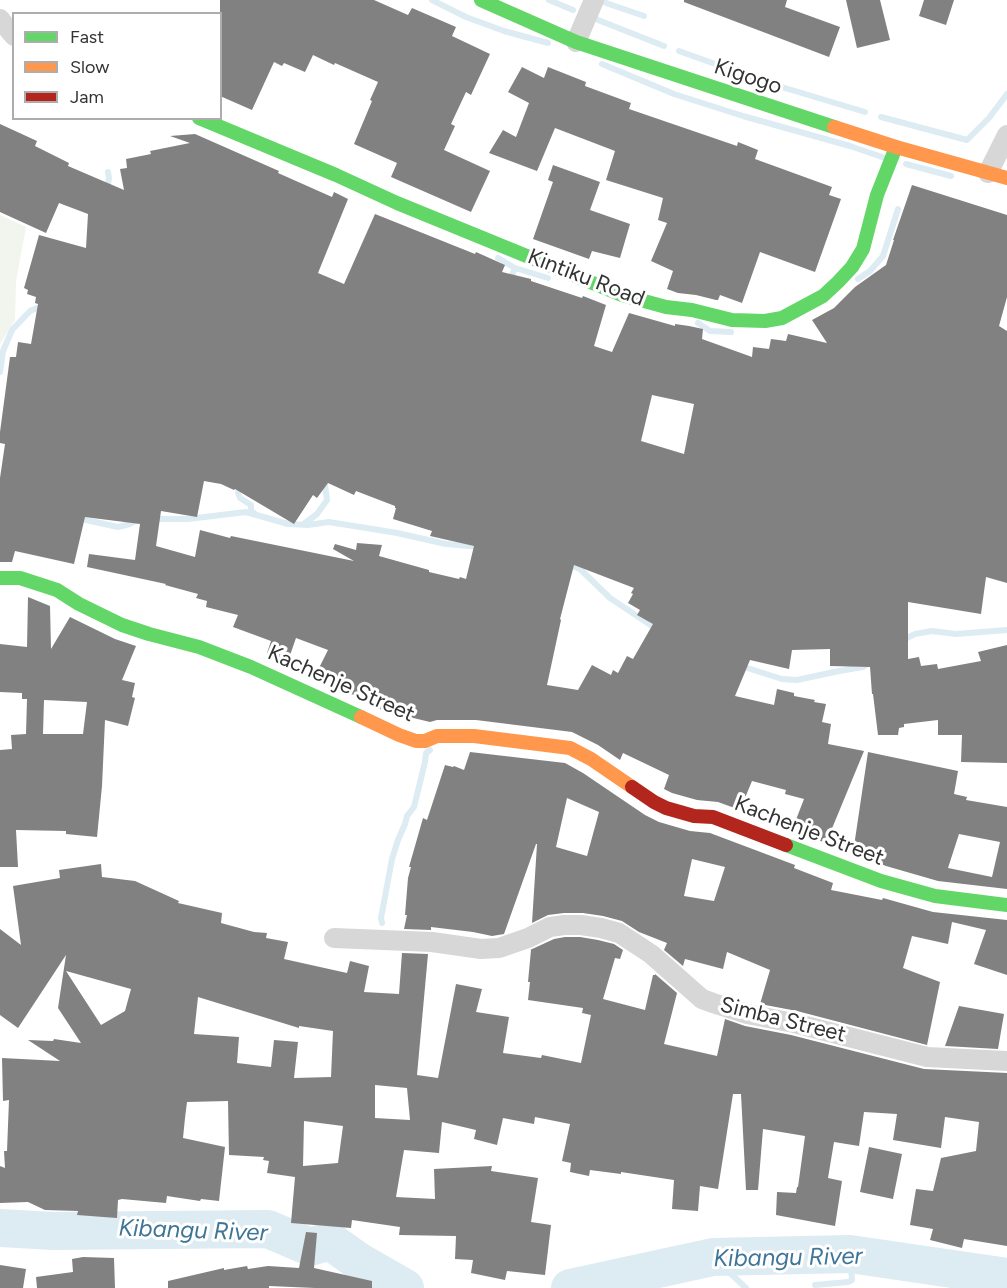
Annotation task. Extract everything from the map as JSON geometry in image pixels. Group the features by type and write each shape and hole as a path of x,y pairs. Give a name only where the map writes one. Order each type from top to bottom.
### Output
{"street":[{"name":"Kigogo","path":"481,0 576,42 896,147 998,176"},
{"path":"576,42 594,0"},
{"path":"0,19 12,34"},
{"name":"Kintiku Road","path":"204,120 397,203 622,295 666,307 692,310 732,320 765,321 782,318 823,296 838,282 852,267 863,249 877,195 896,147"},
{"path":"998,176 1007,135"},
{"name":"Kachenje Street","path":"0,578 20,578 57,590 94,612 122,625 199,647 250,667 416,741 425,741 437,736 474,736 570,748 591,759 666,808 694,816 713,817 881,881 935,896 1007,905"},
{"name":"Simba Street","path":"334,938 432,942 481,949 513,944 550,927 581,925 602,928 619,933 651,954 702,999 713,1003 747,1014 782,1020 927,1057 1007,1061"}],"shaded area":[{"path":"0,215 26,227 16,281 15,320 0,344"}],"building":[{"path":"220,0 374,0 408,15 412,8 456,27 452,36 490,54 471,95 466,92 451,124 455,126 444,150 490,171 471,212 391,177 397,163 354,144 378,82 313,55 305,72 284,63 282,66 274,62 252,110 222,97 222,12 220,12"},
{"path":"684,0 787,0 785,7 840,27 829,57 684,2"},
{"path":"846,0 880,0 890,40 857,48"},
{"path":"924,0 954,0 946,25 919,16"},
{"path":"522,67 544,78 548,67 586,82 585,86 631,103 629,109 737,146 738,142 758,150 755,159 832,187 829,195 841,199 815,272 760,252 742,303 720,295 716,300 667,289 673,271 651,261 667,223 658,220 663,198 606,180 615,151 555,128 537,171 489,153 503,130 516,137 529,103 508,92"},
{"path":"0,124 37,141 35,146 69,163 68,166 124,190 120,169 127,168 126,159 151,154 150,151 190,143 170,136 195,134 332,197 334,192 348,199 318,273 344,284 375,214 505,265 502,272 531,279 531,281 606,305 594,346 612,352 629,313 675,326 675,324 703,329 702,339 752,357 753,347 769,349 771,339 786,341 788,334 827,343 812,320 834,308 855,287 886,265 912,185 1007,215 1007,297 999,326 1007,331 1007,583 986,577 981,614 908,602 908,659 919,657 921,666 937,664 938,669 981,661 978,652 1007,645 1007,763 961,762 962,735 938,735 938,720 904,724 904,727 899,728 898,735 878,735 870,667 830,666 830,649 792,650 789,669 750,660 735,696 774,705 777,689 826,704 822,722 831,724 828,744 864,751 826,843 792,830 804,799 785,794 786,790 752,781 740,810 718,802 697,800 672,793 664,789 669,775 623,753 620,760 598,745 572,732 476,720 430,722 393,715 365,702 366,699 351,694 352,692 315,676 328,650 296,638 288,661 267,653 271,641 233,627 238,615 206,607 207,601 196,598 198,594 166,584 87,567 89,554 135,560 140,524 85,517 74,564 15,551 12,562 0,562 0,478 5,444 0,443 0,432 10,357 16,357 18,342 31,344 38,304 35,303 36,297 27,294 28,290 24,288 39,235 86,248 88,214 59,203 46,233 0,212","holes":["652,395 694,404 684,454 641,441","204,481 235,489 294,524 313,495 317,498 328,483 354,495 356,491 395,506 393,519 432,531 430,536 474,546 466,579 429,572 429,570 379,556 382,545 357,543 356,550 335,544 333,549 354,561 231,536 230,538 200,530 195,557 156,546 161,511 197,517","574,565 634,588 628,603 640,610 637,615 653,624 633,659 627,656 618,673 613,670 611,675 592,665 578,690 547,685 560,619"]},
{"path":"553,165 600,182 590,210 630,224 620,258 592,251 589,259 533,239 553,182 548,180"},
{"path":"28,597 50,606 51,649 70,617 115,639 136,646 122,680 135,683 132,697 135,698 128,726 105,720 97,837 66,834 66,831 16,830 18,867 0,867 0,750 12,749 11,735 26,734 27,699 22,699 22,693 0,692 0,644 27,647","holes":["44,700 87,702 83,734 43,734"]},
{"path":"470,752 565,763 659,822 690,831 710,833 795,865 794,868 833,883 831,890 882,900 883,898 933,912 1007,920 1007,975 974,964 986,930 952,922 948,944 912,936 903,968 940,982 927,1045 797,1011 760,1004 770,970 727,952 723,969 685,959 683,966 664,950 667,943 639,932 622,921 583,913 564,913 548,915 532,923 537,844 504,934 492,936 431,927 431,930 404,929 411,867 409,867 423,818 427,820 445,765 464,770","holes":["567,798 599,812 587,856 556,847","692,859 725,867 714,901 684,896"]},
{"path":"868,752 958,771 954,794 967,797 966,800 1007,807 1007,889 938,881 886,866 853,853","holes":["959,834 1000,842 992,877 948,868"]},
{"path":"101,864 102,877 135,881 179,901 178,903 222,913 221,923 267,933 266,938 288,942 284,959 347,973 350,961 369,966 364,992 399,994 402,953 428,954 417,1075 438,1078 456,984 482,989 476,1012 509,1017 503,1053 541,1058 542,1055 581,1063 591,1015 582,1013 583,1008 528,1000 530,950 554,939 565,937 598,940 614,944 623,950 620,959 615,958 603,999 645,1010 655,974 677,993 664,1044 717,1056 725,1019 745,1026 791,1035 924,1069 1007,1073 1007,1246 964,1239 962,1248 930,1240 933,1229 910,1225 916,1189 933,1191 941,1158 976,1151 979,1122 945,1117 941,1148 893,1140 897,1114 864,1112 859,1146 834,1142 828,1178 842,1181 835,1226 776,1215 777,1192 796,1193 805,1136 763,1129 758,1190 746,1190 741,1094 733,1094 718,1189 700,1186 698,1211 672,1209 674,1180 621,1172 621,1174 590,1170 589,1176 570,1172 571,1163 562,1161 570,1124 535,1117 534,1124 503,1118 497,1145 474,1139 476,1130 442,1122 439,1153 404,1150 396,1197 435,1199 434,1169 492,1166 491,1171 538,1178 531,1222 551,1225 545,1275 507,1271 505,1280 471,1273 473,1260 455,1259 456,1236 399,1235 400,1227 352,1220 351,1228 291,1223 295,1177 267,1173 269,1161 263,1160 264,1157 229,1155 228,1101 187,1102 183,1138 225,1147 219,1201 201,1199 200,1201 167,1196 166,1203 122,1199 118,1200 117,1218 77,1215 78,1211 45,1210 28,1202 0,1203 0,1166 5,1168 4,1151 7,1151 9,1100 3,1101 2,1058 60,1061 28,1040 53,1041 54,1039 81,1043 58,1008 66,955 18,1028 0,1015 0,929 21,945 13,886 60,878 59,870","holes":["66,971 131,989 125,1011 101,1025","198,997 299,1028 299,1026 333,1031 331,1077 294,1078 298,1042 274,1040 271,1067 237,1063 239,1037 194,1034","375,1085 407,1088 410,1120 375,1118","304,1121 343,1126 338,1163 303,1166"]},
{"path":"959,1006 1004,1014 998,1049 945,1046"},
{"path":"869,1147 902,1154 893,1199 860,1192"},
{"path":"306,1232 317,1233 314,1268 372,1281 372,1288 269,1286 269,1288 168,1288 168,1281 224,1268 224,1270 247,1266 248,1269 268,1266 299,1268"},
{"path":"114,1258 115,1288 37,1288 36,1277 73,1272 72,1259"},
{"path":"0,1265 26,1269 23,1288 0,1288"}],"waterway":[{"path":"432,0 466,17 504,31 548,43"},
{"path":"549,0 573,10"},
{"path":"604,0 606,3 644,16"},
{"path":"593,18 664,46"},
{"path":"679,51 765,82 865,112"},
{"path":"602,64 674,94 885,158"},
{"path":"881,117 967,140 989,118 1007,94"},
{"path":"906,164 951,176"},
{"path":"107,189 108,172"},
{"path":"858,279 870,271 883,256 898,209"},
{"path":"498,258 515,268"},
{"path":"510,280 515,268 548,278"},
{"path":"0,372 3,351 12,330 30,311 37,308 43,309"},
{"path":"698,323 710,331 731,332"},
{"path":"305,523 317,514 327,500 326,480"},
{"path":"241,484 238,493 240,498 251,505 251,511 254,513"},
{"path":"153,519 188,519 246,512 288,524 308,525 329,522 446,544 480,547"},
{"path":"77,518 118,527 137,520"},
{"path":"568,564 580,569 610,598 658,630"},
{"path":"903,640 915,634 932,631 956,634 1007,630"},
{"path":"741,666 782,679 797,680 863,667 870,662"},
{"path":"382,923 392,859 407,816 414,807 426,753 430,750"},
{"name":"Kibangu River","path":"0,1228 53,1231 268,1229 310,1247 330,1241 358,1261 405,1288"},
{"path":"815,1285 852,1280 850,1254"},
{"name":"Kibangu River","path":"570,1288 713,1257 850,1254 1007,1277"},
{"path":"713,1257 746,1288"}],"traffic: fast":[{"path":"481,0 576,42 834,127"},
{"path":"204,120 397,203 622,295 666,307 692,310 732,320 765,321 782,318 823,296 838,282 852,267 863,249 877,195 896,147"},
{"path":"0,578 20,578 57,590 79,604 122,625 199,647 251,667 361,717"},
{"path":"786,845 881,881 935,896 1007,905"}],"traffic: slow":[{"path":"834,127 1007,178"},
{"path":"361,717 416,741 425,741 437,736 474,736 570,748 591,759 632,787"}],"traffic: jam":[{"path":"632,787 666,808 694,816 713,817 786,845"}]}
